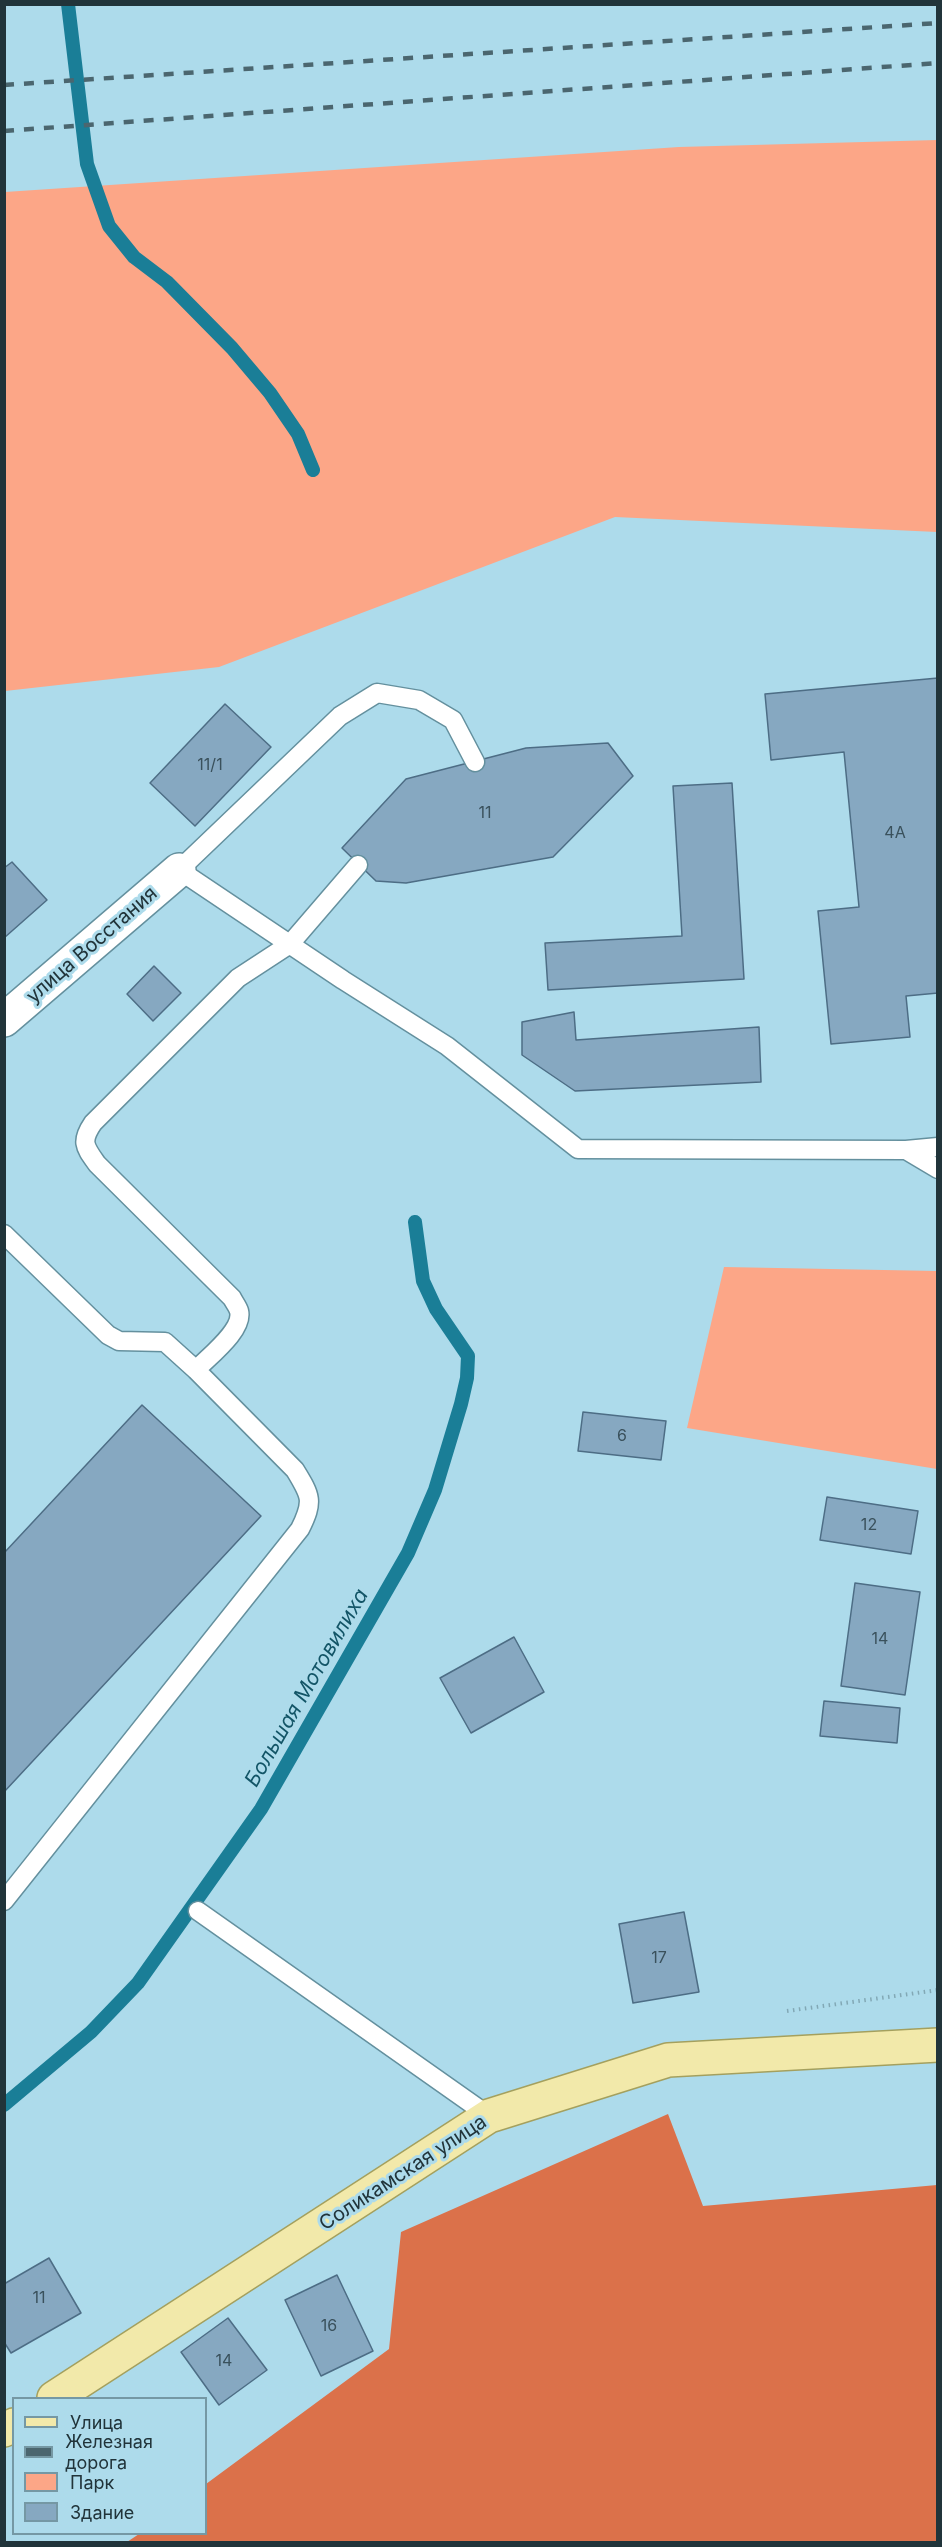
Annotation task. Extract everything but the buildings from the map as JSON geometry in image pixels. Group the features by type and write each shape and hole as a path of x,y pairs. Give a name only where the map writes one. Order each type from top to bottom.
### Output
{"main road":[{"name":"Соликамская улица","path":"56,2397 489,2116 668,2060 938,2045"}],"street":[{"name":"улица Восстания","path":"4,1020 179,870"}],"lane":[{"path":"475,762 453,720 419,700 377,693 340,716 179,870 343,980 447,1046 578,1149 906,1150 938,1147"},
{"path":"196,1370 231,1335 239,1323 239,1311 232,1298 97,1164 86,1148 85,1134 93,1123 238,978 291,944 358,865"},
{"path":"906,1150 938,1169"},
{"path":"4,1234 108,1335 119,1341 165,1342 295,1470 306,1488 310,1508 300,1529 4,1901"},
{"path":"198,1911 489,2116"}],"green space":[{"path":"937,140 937,532 615,517 219,667 5,691 5,192 679,147"},
{"path":"724,1267 937,1271 937,1469 687,1428"}],"shaded area":[{"path":"668,2114 703,2206 937,2185 937,2542 127,2542 138,2535 207,2535 207,2483 389,2349 401,2232"}],"waterway":[{"name":"Большая Мотовилиха","path":"68,4 87,164 109,226 134,257 167,282 232,348 270,393 298,434 313,470"},
{"name":"Большая Мотовилиха","path":"4,2105 91,2032 138,1983 261,1809 408,1553 435,1490 461,1404 467,1378 468,1356 436,1309 423,1281 415,1222"}],"railway":[{"path":"4,85 938,23"},
{"path":"4,131 938,63"}]}
